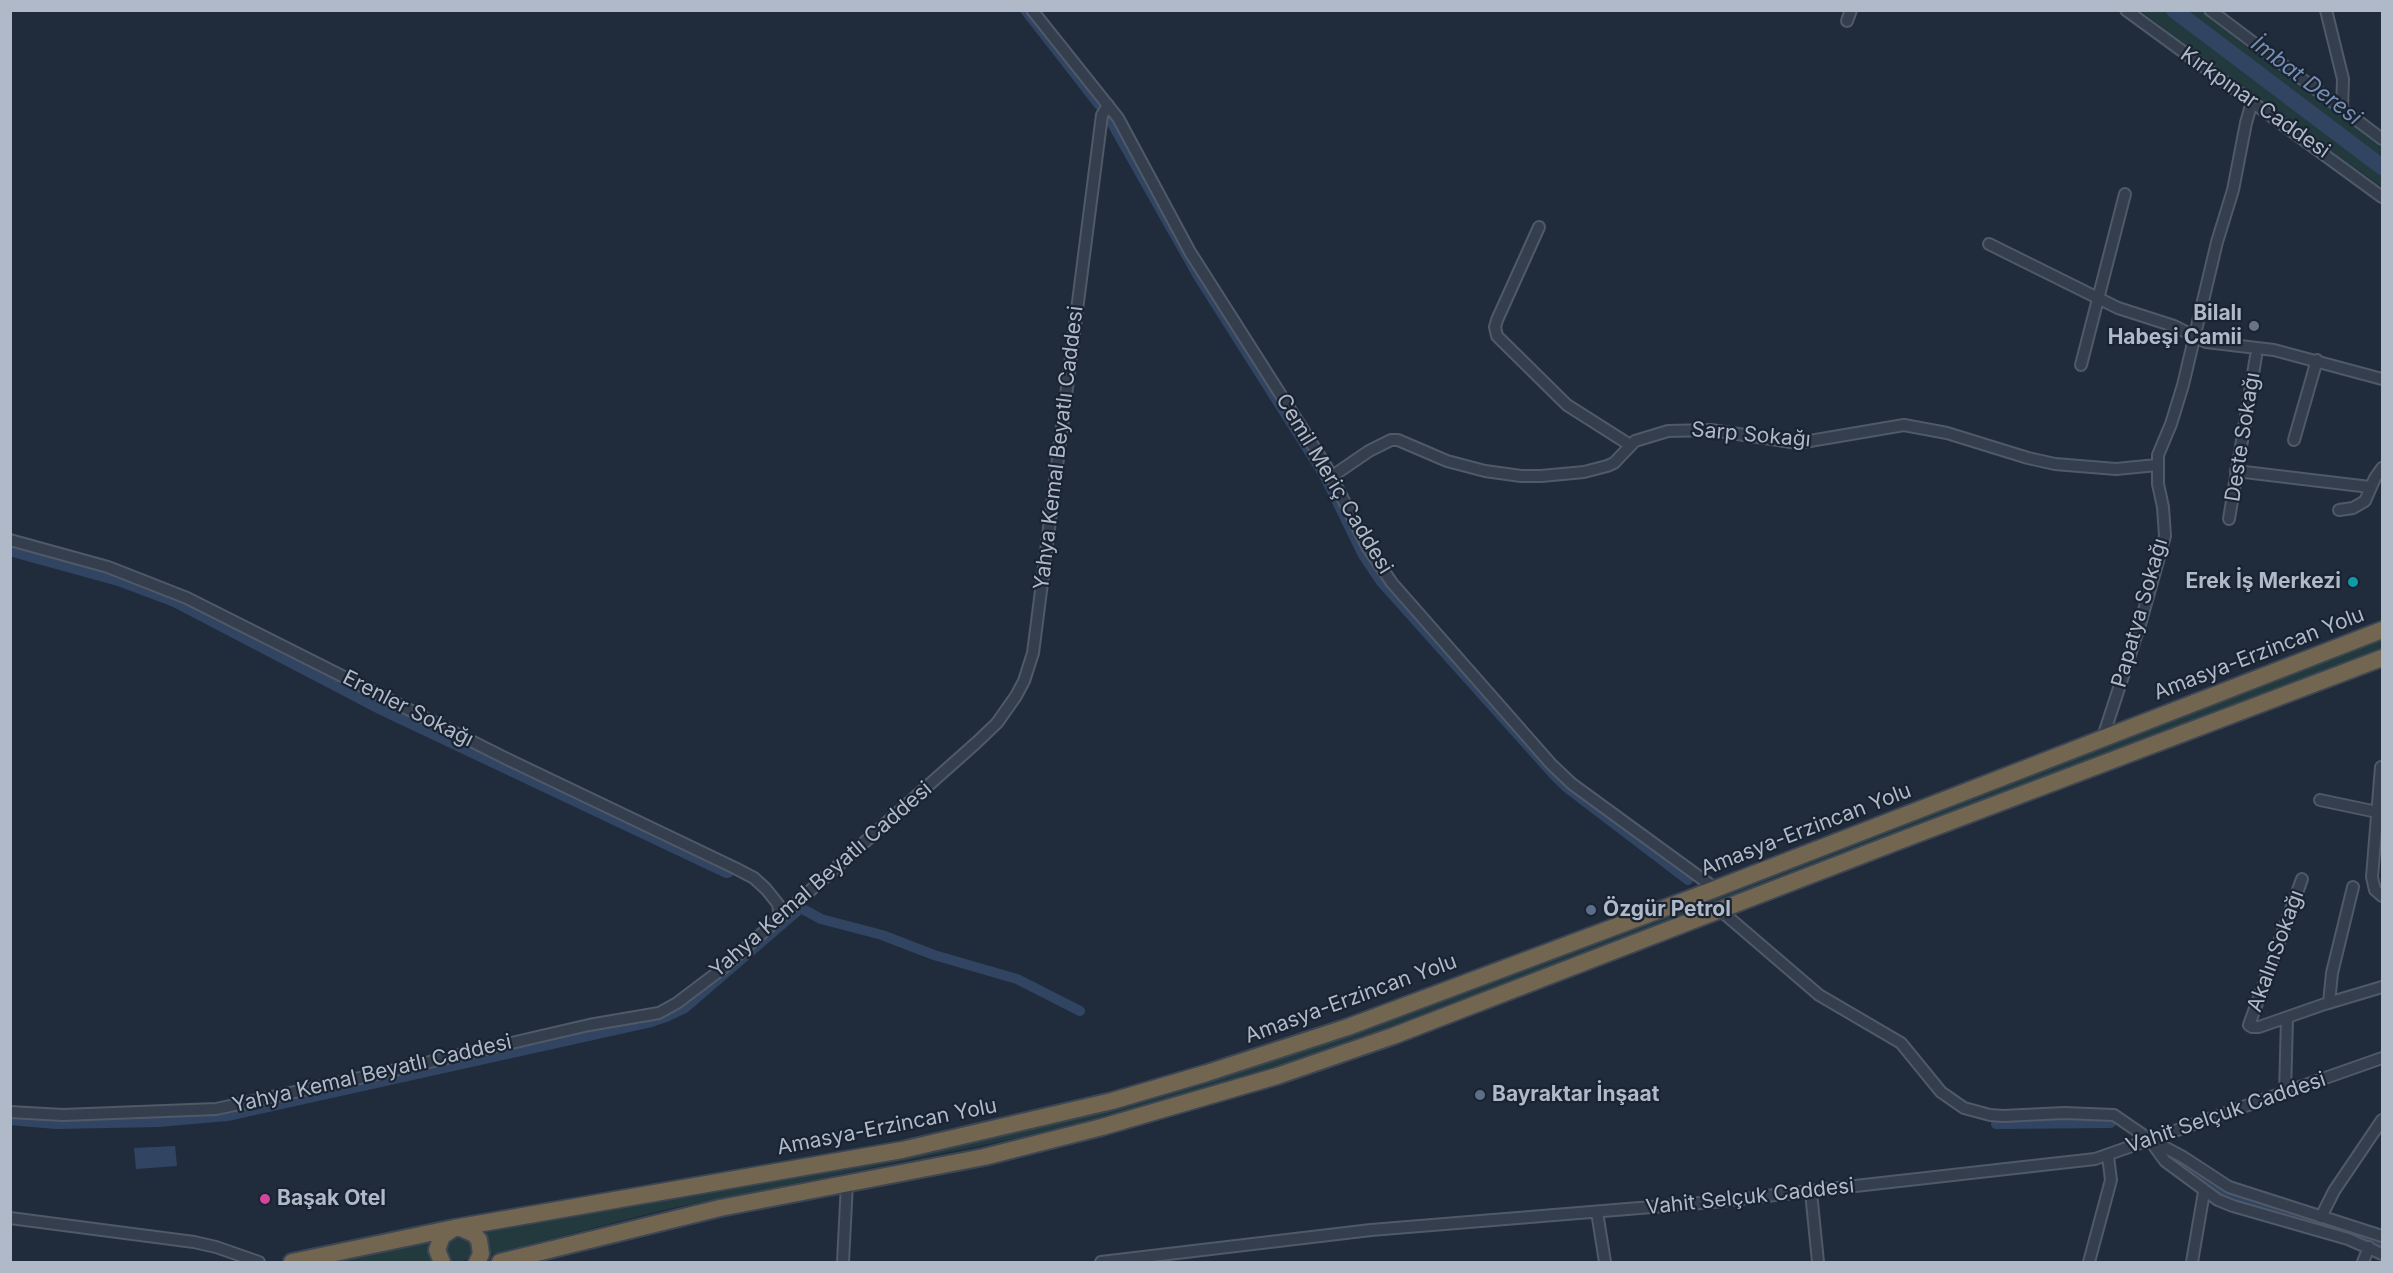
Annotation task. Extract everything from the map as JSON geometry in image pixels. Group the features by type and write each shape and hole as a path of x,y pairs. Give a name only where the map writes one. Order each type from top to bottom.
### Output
{"highway":[{"name":"Amasya-Erzincan Yolu","path":"292,1263 454,1228 903,1150 1112,1101 1207,1073 1348,1026 1716,889 2382,630"},
{"name":"Amasya-Erzincan Yolu","path":"500,1263 529,1258 699,1212 1020,1149 1232,1090 1393,1036 2382,658"},
{"path":"440,1261 437,1250 442,1236 454,1228 468,1230 479,1240 481,1247 478,1262"}],"street":[{"name":"Cemil Meriç Caddesi","path":"1032,10 1108,105 1133,145 1190,252 1331,477 1368,548 1392,583 1551,764 1596,803 1716,889"},
{"name":"Kırkpınar Caddesi","path":"2127,10 2382,197"},
{"path":"2210,10 2382,139"},
{"path":"2326,10 2343,79 2342,110"},
{"name":"Papatya Sokağı","path":"2102,740 2141,621 2165,536 2157,465 2158,455 2175,412 2217,242 2233,190 2252,102"},
{"name":"Yahya Kemal Beyatlı Caddesi","path":"10,1112 63,1115 216,1108 589,1025 659,1013 677,1003 713,976 976,743 1006,711 1024,681 1033,653 1102,116 1108,105"},
{"path":"2081,365 2125,194"},
{"path":"1539,227 1497,321 1495,327 1497,336 1567,405 1630,445"},
{"path":"1989,244 2125,311 2174,326 2215,344 2274,350 2382,379"},
{"name":"Deste Sokağı","path":"2229,519 2256,356"},
{"path":"2294,440 2317,360"},
{"name":"Sarp Sokağı","path":"1331,477 1369,451 1391,440 1410,444 1463,466 1521,476 1599,469 1614,463 1630,445 1656,434 1680,430 1732,432 1798,443 1904,425 1947,433 2055,464 2116,469 2157,465"},
{"path":"2339,510 2360,506 2365,501 2382,468"},
{"path":"2236,471 2370,488"},
{"name":"Erenler Sokağı","path":"10,540 108,567 187,598 505,758 754,878 778,904 780,917"},
{"path":"2381,767 2377,812 2379,838 2373,885 2382,896"},
{"path":"2320,800 2377,812"},
{"name":"AkalınSokağı","path":"2302,879 2249,1025 2256,1028 2382,987"},
{"path":"2329,1003 2332,973 2353,887"},
{"path":"1720,910 1819,995 1901,1043 1941,1092 1964,1108 1990,1115 2064,1113 2114,1116 2229,1186 2382,1236"},
{"path":"2285,1093 2287,1019"},
{"name":"Vahit Selçuk Caddesi","path":"1101,1263 1135,1261 1371,1230 1811,1192 1940,1175 2095,1159 2382,1058"},
{"path":"2321,1217 2334,1191 2382,1120"},
{"path":"2149,1139 2165,1161 2204,1192 2233,1206 2289,1221 2369,1247 2382,1254"},
{"path":"2089,1263 2111,1180 2108,1156"},
{"path":"843,1263 847,1183"},
{"path":"1811,1192 1818,1263"},
{"path":"2192,1263 2204,1192"},
{"path":"1597,1212 1605,1263"},
{"path":"10,1218 194,1242 216,1247 259,1263"},
{"path":"2363,1263 2369,1247"}],"green space":[{"path":"2141,11 2201,11 2266,62 2382,146 2382,187 2250,94"},
{"path":"2382,639 2382,648 1393,1025 1265,1069 1162,1101 1017,1138 663,1210 488,1255 482,1233 831,1171 1016,1133 1100,1112 1264,1064 1392,1019"},
{"path":"458,1236 467,1240 471,1249 467,1258 458,1262 449,1258 445,1249 449,1240"},
{"path":"428,1240 432,1262 328,1262"}],"water":[{"path":"175,1146 177,1166 136,1169 134,1148"}],"waterway":[{"path":"1025,10 1099,105"},
{"name":"İmbat Deresi","path":"2174,10 2382,167"},
{"path":"1110,120 1198,276 1324,475 1363,555 1381,582 1566,787 1688,880"},
{"path":"10,548 119,578 175,599 380,706 727,870"},
{"path":"10,1120 56,1124 158,1122 227,1116 651,1022 685,1008 801,908 821,919 882,935 934,955 1017,979 1080,1011"},
{"path":"1996,1124 2111,1123"},
{"path":"2175,1159 2224,1192 2382,1243"}],"place":[{"name":"Bilalı Habeşi Camii","path":"2254,326"},
{"name":"Erek İş Merkezi","path":"2353,582"},
{"name":"Özgür Petrol","path":"1591,910"},
{"name":"Bayraktar İnşaat","path":"1480,1095"},
{"name":"Başak Otel","path":"265,1199"}]}
